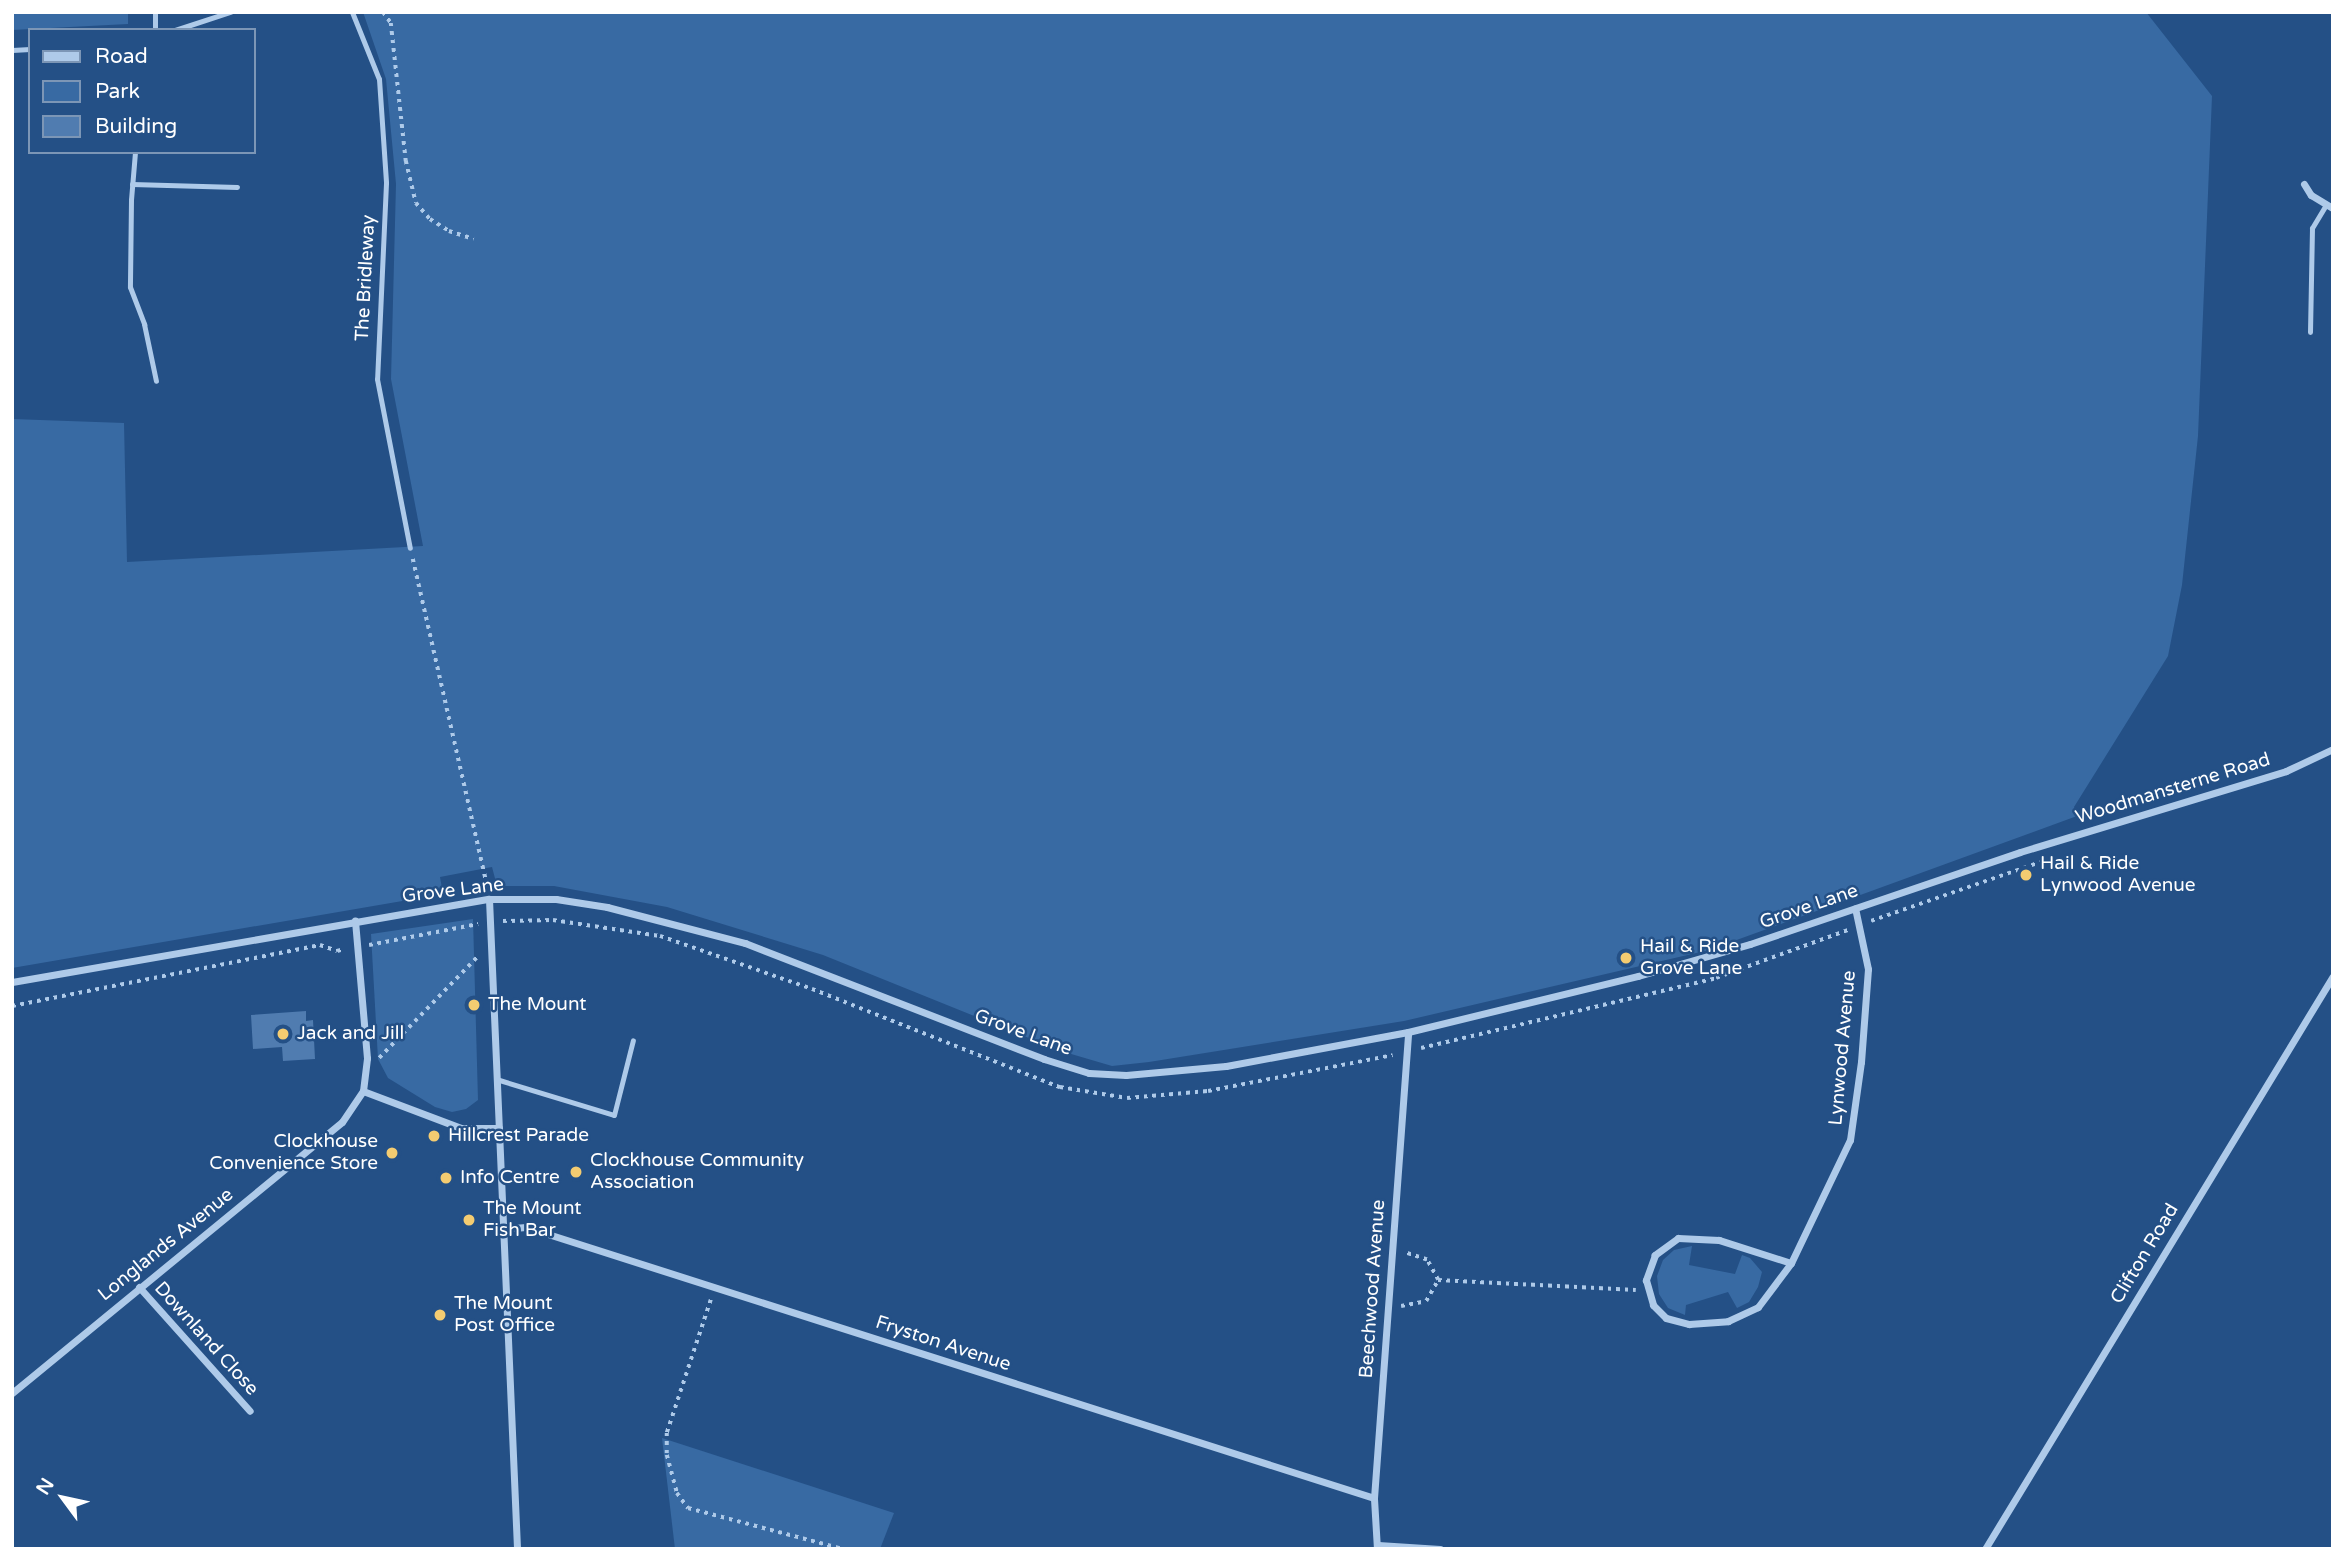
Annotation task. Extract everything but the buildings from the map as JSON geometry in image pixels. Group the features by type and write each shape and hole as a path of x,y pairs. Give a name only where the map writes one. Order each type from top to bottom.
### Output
{"street":[{"path":"2304,184 2311,195 2329,206"},
{"name":"Woodmansterne Road","path":"2020,852 2286,771 2333,749"},
{"name":"Grove Lane","path":"12,982 489,899 556,899 607,908 745,943 1044,1059 1089,1073 1126,1075 1226,1066 1408,1032 1638,976 1749,944 2020,852"},
{"path":"489,899 517,1549"},
{"name":"Lynwood Avenue","path":"1649,1291 1653,1305 1666,1318 1689,1324 1728,1321 1758,1307 1791,1263 1850,1140 1861,1062 1868,968 1855,908"},
{"name":"Longlands Avenue","path":"12,1393 342,1122 363,1091 367,1058 355,921"},
{"name":"Clifton Road","path":"1985,1549 2333,976"},
{"name":"Beechwood Avenue","path":"1378,1547 1374,1498 1408,1032"},
{"path":"363,1091 461,1128 499,1128"},
{"name":"Fryston Avenue","path":"503,1229 526,1227 1374,1498"},
{"path":"1649,1291 1646,1280 1655,1255 1678,1238 1719,1240 1791,1263"},
{"name":"Downland Close","path":"139,1287 250,1411"},
{"path":"1378,1547 1440,1549"}],"lane":[{"path":"181,28 230,12"},
{"name":"The Bridleway","path":"352,12 379,79 386,183 377,379 410,548"},
{"path":"135,154 130,287 144,324 156,381"},
{"path":"132,184 237,187"},
{"path":"2310,332 2312,229 2329,206"},
{"path":"496,1079 614,1115 633,1040"}],"path":[{"path":"383,12 391,23 406,161 416,203 430,219 449,231 474,239"},
{"path":"410,548 489,899"},
{"path":"12,1006 320,945 337,951 490,922 553,920 660,936 812,989 1059,1087 1127,1098 1208,1091 1406,1052 1716,978 2057,856"},
{"path":"367,1058 379,1059 490,943"},
{"path":"1392,1251 1417,1254 1427,1260 1438,1280"},
{"path":"1438,1280 1649,1291"},
{"path":"1388,1306 1415,1306 1426,1301 1438,1280"},
{"path":"714,1288 667,1433 667,1455 677,1493 688,1508 843,1549"}],"green space":[{"path":"12,12 128,12 128,24 12,30"},
{"path":"363,12 2146,12 2212,96 2198,436 2182,585 2168,656 2074,807 2077,816 1709,950 1404,1021 1149,1062 1112,1066 1061,1051 823,955 667,907 554,886 497,886 492,867 440,877 443,894 12,968 12,419 124,423 127,562 423,546 391,379 396,184 386,79"},
{"path":"473,919 478,1100 466,1109 452,1112 435,1107 388,1078 378,1059 371,934"},
{"path":"1692,1246 1689,1265 1735,1274 1742,1255 1750,1258 1762,1272 1758,1287 1749,1302 1737,1308 1728,1292 1686,1305 1685,1315 1668,1308 1659,1294 1657,1276 1663,1260 1674,1250"},
{"path":"662,1438 894,1513 880,1549 675,1549"}],"place":[{"name":"Hail & Ride Lynwood Avenue","path":"2026,875"},
{"name":"Hail & Ride Grove Lane","path":"1626,958"},
{"name":"The Mount","path":"474,1005"},
{"name":"Jack and Jill","path":"283,1034"},
{"name":"Hillcrest Parade","path":"434,1136"},
{"name":"Clockhouse Convenience Store","path":"392,1153"},
{"name":"Clockhouse Community Association","path":"576,1172"},
{"name":"Info Centre","path":"446,1178"},
{"name":"The Mount Fish Bar","path":"469,1220"},
{"name":"The Mount Post Office","path":"440,1315"}]}
